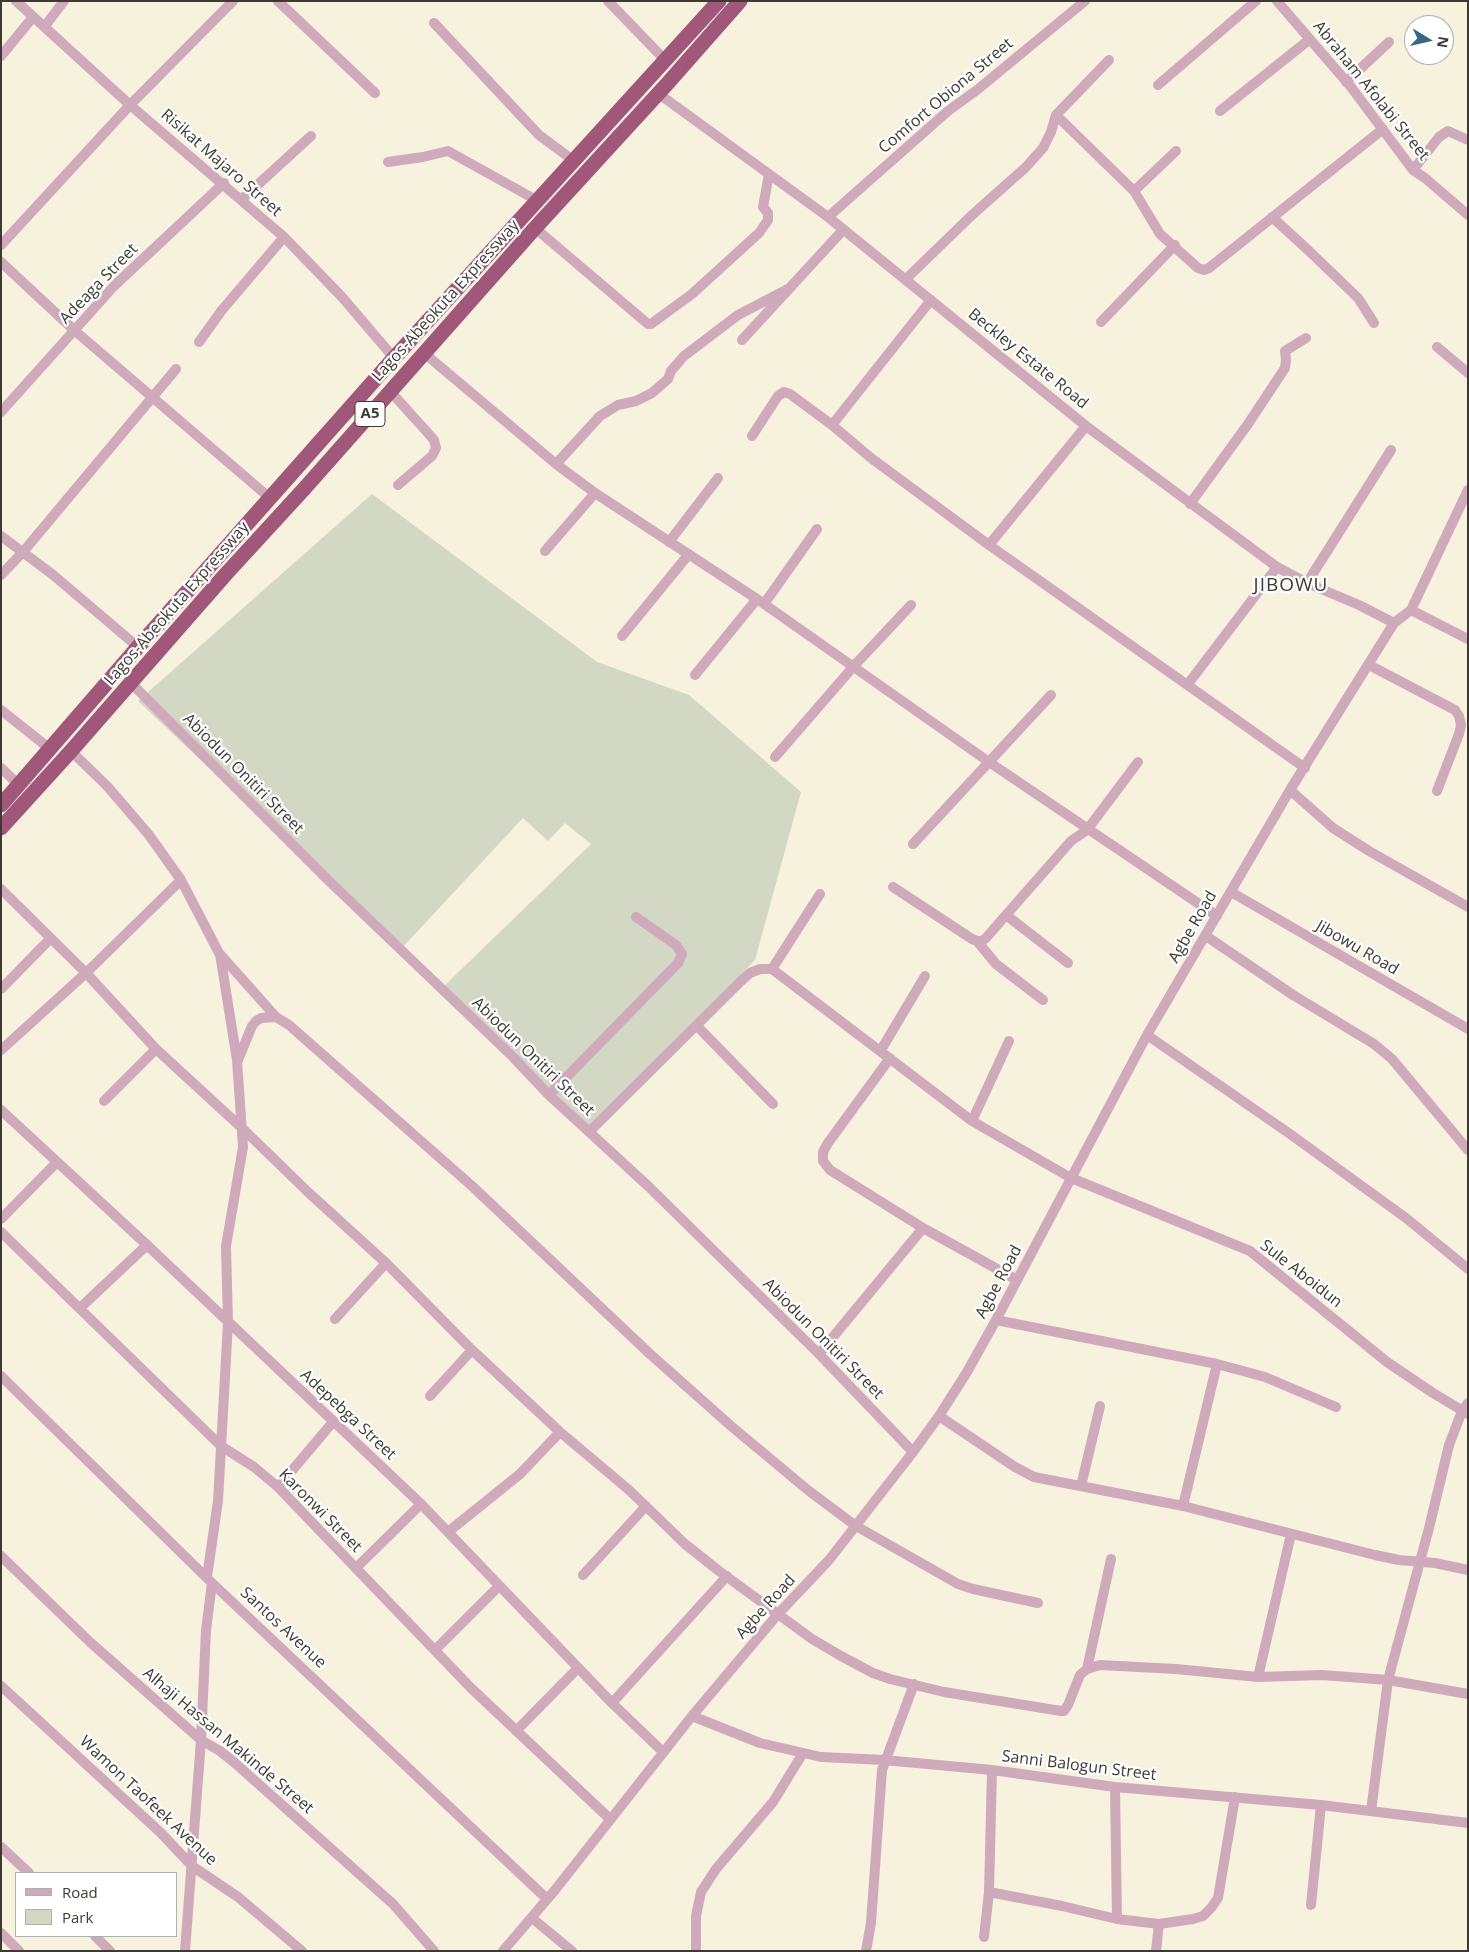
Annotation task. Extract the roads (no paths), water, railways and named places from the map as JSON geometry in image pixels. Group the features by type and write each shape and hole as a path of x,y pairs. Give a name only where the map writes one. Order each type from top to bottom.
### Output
{"highway":[{"name":"Lagos-Abeokuta Expressway","path":"1,805 394,358 666,60 708,8 719,1"},
{"name":"Lagos-Abeokuta Expressway","path":"1,828 72,751 224,575 535,228 659,94 740,1"}],"street":[{"name":"Risikat Majaro Street","path":"16,1 130,105 242,199 284,237 342,296 394,358"},
{"path":"44,26 64,1"},
{"path":"1,245 130,105 233,1"},
{"path":"278,1 375,93"},
{"path":"608,1 666,60"},
{"name":"Comfort Obiona Street","path":"828,217 948,111 977,90 1085,1"},
{"path":"1158,85 1256,1"},
{"name":"Abraham Afolabi Street","path":"1277,1 1346,82 1413,170 1468,215"},
{"path":"708,8 717,29"},
{"path":"1,56 33,17"},
{"path":"434,23 533,129 574,161"},
{"path":"1220,111 1310,39"},
{"path":"1346,82 1389,42"},
{"path":"906,279 1030,162 1042,148 1051,132 1056,115 1109,60"},
{"name":"Beckley Estate Road","path":"659,94 828,217 1086,426 1277,567 1306,583 1359,605 1394,623"},
{"path":"1056,115 1134,191 1160,234 1175,245 1198,268 1204,270 1209,268 1383,129"},
{"path":"1413,170 1438,137 1448,131 1468,140"},
{"path":"242,199 311,136"},
{"path":"388,162 448,151 538,201"},
{"path":"1134,191 1176,151"},
{"path":"535,228 648,324 652,324 692,294 748,244 764,226 768,220 768,213 763,207 769,174"},
{"name":"Adeaga Street","path":"1,412 114,286 224,184"},
{"path":"1272,218 1358,298 1374,323"},
{"path":"742,340 844,230"},
{"path":"199,342 222,310 284,237"},
{"path":"1101,322 1175,245"},
{"path":"1,262 74,330 270,499"},
{"path":"556,464 600,416 618,405 636,401 652,393 668,379 671,371 684,356 738,315 790,288"},
{"path":"832,425 931,300"},
{"path":"1190,504 1248,424 1285,368 1285,350 1306,338"},
{"path":"1436,347 1468,373"},
{"path":"424,353 556,464 595,493 761,602 1087,830 1216,916"},
{"path":"1,574 23,552 176,369"},
{"path":"390,391 434,440 436,448 432,456 398,484"},
{"path":"752,436 778,396 784,392 790,394 832,425 871,458 989,545 1305,768"},
{"path":"989,545 1086,426"},
{"path":"1306,583 1391,450"},
{"path":"669,542 718,478"},
{"path":"1394,623 1411,610 1468,490"},
{"path":"545,552 595,493"},
{"path":"695,674 761,602 817,529"},
{"path":"1,536 138,647"},
{"path":"622,636 688,554"},
{"path":"1188,684 1277,567"},
{"path":"775,757 853,666 911,605"},
{"path":"1411,610 1468,639"},
{"name":"Agbe Road","path":"503,1951 547,1900 692,1716 778,1614 829,1560 939,1416 996,1320 1147,1035 1290,790 1394,623"},
{"path":"1369,665 1455,710 1459,716 1461,725 1459,734 1438,791"},
{"name":"Abiodun Onitiri Street","path":"131,683 330,881 512,1056 549,1095 648,1186 819,1354 913,1452"},
{"path":"913,844 1052,696"},
{"path":"1,710 50,750"},
{"path":"72,751 108,787 149,835 181,880 220,953 276,1017 289,1025 472,1186 650,1354 731,1426 809,1491 856,1526 958,1584 973,1590 1038,1603"},
{"path":"977,941 982,941 986,938 1071,841 1087,830 1138,762"},
{"path":"1,768 19,785"},
{"path":"1290,790 1333,828 1369,851 1468,907"},
{"path":"1,1050 86,973 181,880"},
{"path":"892,887 977,941 996,964 1043,1000"},
{"path":"1,889 86,973 156,1049 386,1263 472,1350 560,1432 646,1506 685,1544 812,1639 873,1673 944,1692 1061,1711 1064,1711 1068,1705 1080,1675 1088,1668 1100,1665 1258,1676 1322,1675 1388,1680 1468,1694"},
{"name":"Jibowu Road","path":"1231,892 1468,1029"},
{"path":"589,1132 750,973 760,969 772,969 820,894"},
{"path":"1006,914 1068,962"},
{"path":"549,1095 678,964 682,954 676,945 636,917"},
{"path":"1206,936 1374,1044 1392,1059 1468,1150"},
{"path":"1,989 50,939"},
{"path":"185,1951 201,1740 206,1630 218,1501 228,1322 226,1246 243,1147 237,1060 220,953"},
{"name":"Sule Aboidun","path":"772,969 972,1121 1071,1178 1250,1251 1387,1362 1466,1409"},
{"path":"881,1050 925,976"},
{"path":"237,1060 256,1021 261,1018 276,1017"},
{"path":"696,1026 773,1104"},
{"path":"1147,1035 1290,1134 1398,1212 1468,1269"},
{"path":"972,1121 1009,1041"},
{"path":"104,1101 156,1049"},
{"path":"890,1058 828,1143 823,1152 823,1161 830,1170 923,1228 1017,1280"},
{"name":"Adepebga Street","path":"1,1110 147,1244 421,1504 612,1703 663,1752"},
{"path":"1,1219 57,1162"},
{"path":"819,1354 923,1228"},
{"name":"Karonwi Street","path":"1,1232 221,1446 254,1467 278,1487 435,1650 610,1819"},
{"path":"80,1308 147,1244"},
{"path":"335,1319 386,1263"},
{"path":"996,1320 1217,1364 1266,1377 1336,1407"},
{"path":"430,1396 472,1350"},
{"path":"1184,1506 1217,1364"},
{"name":"Santos Avenue","path":"1,1376 210,1580 547,1900"},
{"path":"1081,1486 1100,1406"},
{"path":"1371,1811 1388,1680 1449,1445 1466,1409"},
{"path":"939,1416 1034,1476 1184,1506 1375,1555 1436,1563 1468,1570"},
{"path":"278,1487 333,1422"},
{"path":"448,1532 520,1474 560,1432"},
{"path":"356,1568 421,1504"},
{"path":"583,1575 646,1506"},
{"path":"1258,1676 1291,1534"},
{"name":"Alhaji Hassan Makinde Street","path":"1,1556 91,1643 201,1740 235,1762 392,1904 434,1951"},
{"path":"1088,1668 1112,1559"},
{"path":"612,1703 727,1576"},
{"path":"435,1650 499,1586"},
{"path":"516,1730 578,1668"},
{"path":"866,1951 871,1923 880,1779 884,1760 893,1742 914,1684"},
{"name":"Wamon Taofeek Avenue","path":"1,1686 161,1833 192,1866 238,1897 302,1951"},
{"name":"Sanni Balogun Street","path":"692,1716 760,1743 821,1757 884,1760 992,1770 1115,1787 1321,1805 1468,1823"},
{"path":"696,1951 696,1916 701,1892 716,1869 773,1802 803,1754"},
{"path":"984,1937 989,1892 992,1770"},
{"path":"1115,1787 1118,1919"},
{"path":"989,1892 1118,1919 1159,1924 1203,1916 1212,1908 1218,1898 1235,1797"},
{"path":"1311,1905 1321,1805"},
{"path":"1,1847 28,1872"},
{"path":"532,1918 572,1951"},
{"path":"1156,1951 1159,1924"},
{"path":"1,1933 19,1951"},
{"path":"96,1937 110,1951"}],"district":[{"name":"JIBOWU","path":"1291,586"}]}
